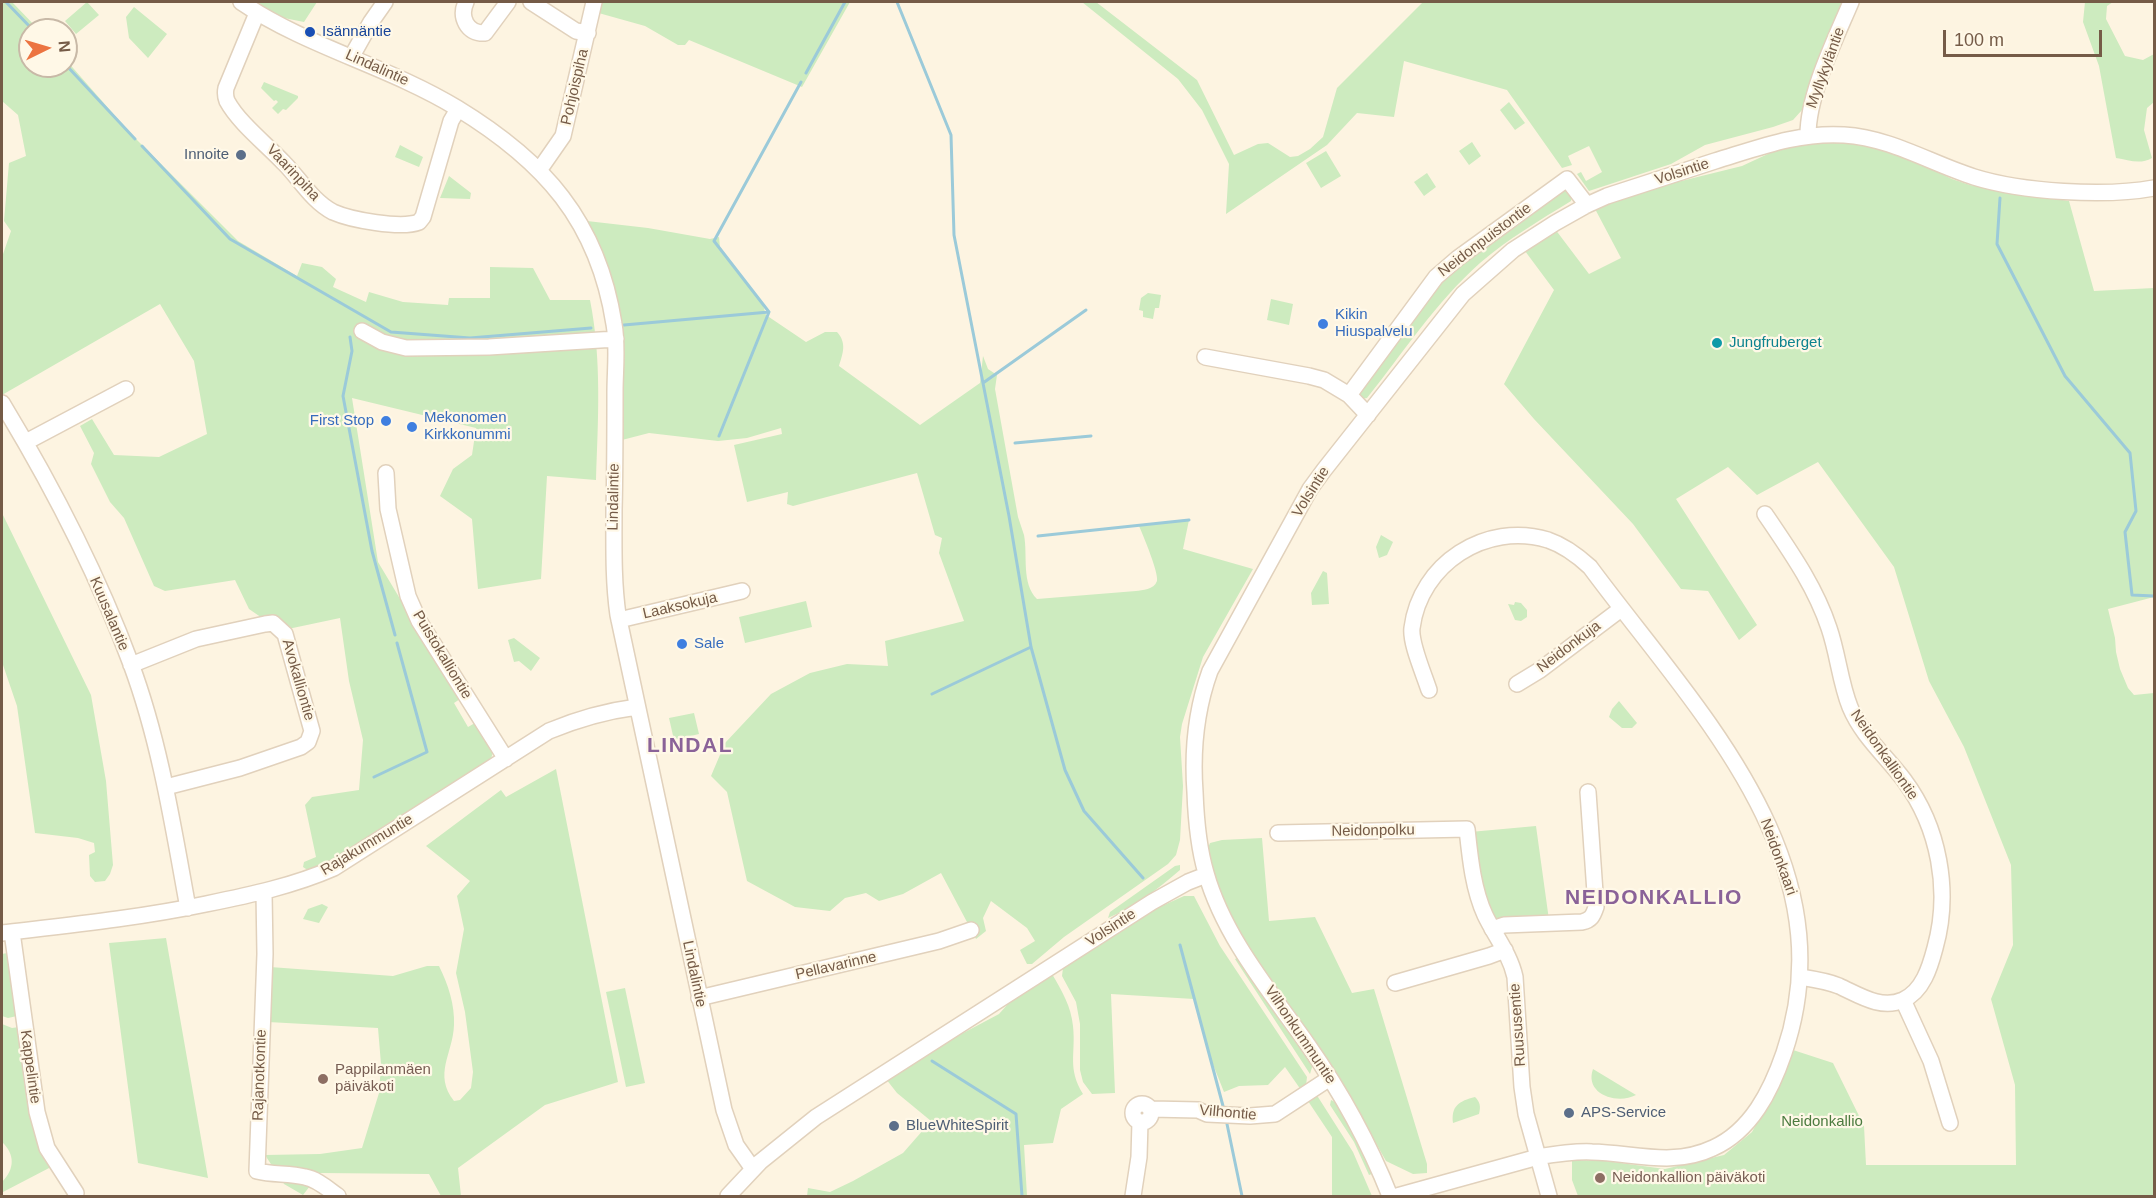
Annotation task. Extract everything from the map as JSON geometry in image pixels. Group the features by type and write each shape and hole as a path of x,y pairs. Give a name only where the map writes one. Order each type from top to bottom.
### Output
{"street":[{"name":"Lindalintie","path":"241,2 283,27 412,83 458,109 504,140 540,170 582,224 605,279 616,339 613,561 619,620 729,1131 743,1158 753,1169"},
{"path":"352,56 385,2"},
{"path":"466,2 462,12 464,22 479,33 485,33 508,2"},
{"name":"Pohjoispiha","path":"531,2 576,31 588,33"},
{"name":"Pohjoispiha","path":"540,170 563,136 594,2"},
{"name":"Myllykyläntie","path":"1808,135 1808,117 1832,47 1851,2"},
{"name":"Vaarinpiha","path":"257,13 226,88 226,100 235,113 319,202 333,212 355,219 403,226 419,222 423,217 451,121 458,109"},
{"name":"Volsintie","path":"728,1197 753,1169 784,1142 826,1111 1152,902 1206,875 1199,848 1194,772 1197,719 1210,671 1311,489 1462,294 1513,250 1587,205 1625,190 1750,150 1808,135 1846,135 1889,143 1974,177 2001,184 2101,192 2154,188"},
{"name":"Neidonpuistontie","path":"1349,395 1436,277 1458,258 1568,179 1587,205"},
{"path":"362,331 382,342 406,348 510,346 616,339"},
{"path":"1205,357 1324,380 1349,395 1368,415"},
{"path":"26,442 126,389"},
{"name":"Kuusalantie","path":"2,403 26,442 87,562 131,665 166,787 188,908"},
{"name":"Puistokalliontie","path":"386,473 388,509 408,596 420,621 506,759"},
{"name":"Neidonkalliontie","path":"1765,514 1798,562 1818,600 1830,630 1850,708 1874,746 1904,780 1917,800 1933,836 1941,880 1940,931 1923,981 1914,993 1903,1000"},
{"name":"Neidonkaari","path":"1397,1197 1538,1157 1593,1152 1672,1159 1712,1149 1740,1130 1754,1114 1780,1066 1796,1012 1800,977 1800,944 1795,906 1773,836 1761,810 1718,735 1590,567 1580,558 1554,542 1526,535 1499,537 1473,544 1454,555 1437,570 1420,596 1412,629 1429,690"},
{"name":"Laaksokuja","path":"619,620 742,591"},
{"name":"Neidonkuja","path":"1517,684 1540,670 1621,609"},
{"name":"Avokalliontie","path":"131,665 196,639 265,624 273,623 285,634 312,731 308,742 301,747 240,768 166,787"},
{"name":"Rajakummuntie","path":"7,932 188,908 264,893 310,878 334,868 549,731 579,719 637,706"},
{"path":"1492,929 1503,926 1582,922 1589,920 1593,915 1596,907 1588,792"},
{"name":"Ruususentie","path":"1467,829 1470,859 1478,895 1484,913 1512,964 1515,977 1522,1087 1526,1113 1549,1197"},
{"name":"Neidonpolku","path":"1278,833 1467,829"},
{"name":"Vilhonkummuntie","path":"1206,875 1216,903 1239,945 1330,1078 1365,1140 1390,1197"},
{"name":"Rajanotkontie","path":"264,893 265,954 257,1171 274,1175 305,1177 317,1182 338,1197"},
{"name":"Pellavarinne","path":"699,998 939,941 971,930"},
{"name":"Kappelintie","path":"7,932 37,1112 47,1148 76,1193"},
{"path":"1395,983 1504,950"},
{"path":"1800,977 1822,980 1878,1002 1894,1003 1903,1000 1930,1061 1950,1123"},
{"name":"Vilhontie","path":"1133,1197 1139,1157 1140,1122 1133,1116 1136,1105 1144,1103 1151,1109 1198,1110 1206,1114 1267,1116 1275,1114 1330,1078"}],"green space":[{"path":"2,2 12,2 27,18 18,18 18,78 78,78 78,74 131,134 238,241 297,276 302,263 322,267 336,279 333,287 366,302 369,292 403,302 448,305 449,298 490,298 490,267 533,268 550,300 590,300 598,368 596,480 547,476 541,579 478,589 472,519 440,496 453,469 472,455 476,428 352,398 378,562 460,699 454,703 468,727 475,723 493,752 491,759 484,765 327,863 309,871 303,867 304,862 316,857 305,805 312,797 359,790 363,740 349,681 340,618 288,629 265,620 249,609 235,580 165,591 154,586 124,518 110,502 91,464 94,453 80,426 92,419 114,455 159,457 207,434 194,361 160,304 2,395 2,257 11,231 4,221 9,163 26,156 18,115 2,101"},
{"path":"87,2 99,15 78,32 78,18 68,18"},
{"path":"253,2 317,2 304,22 284,18"},
{"path":"597,2 850,2 802,87 689,40 685,45 678,45 645,26 595,12"},
{"path":"1082,2 1096,2 1197,80 1234,155 1258,144 1268,143 1290,157 1298,156 1310,149 1323,137 1337,88 1423,2 1843,2 1802,110 1793,120 1705,145 1671,164 1589,191 1577,174 1581,172 1586,181 1602,172 1589,146 1568,156 1572,165 1562,168 1507,90 1404,61 1394,117 1357,113 1327,145 1226,214 1229,164 1202,110 1178,79"},
{"path":"2085,2 2113,2 2107,6 2106,19 2125,56 2143,60 2154,54 2154,102 2147,108 2144,130 2152,158 2148,160 2134,161 2116,158 2099,66 2083,22"},
{"path":"134,7 167,34 148,58 129,38 126,17"},
{"path":"264,82 298,96 298,98 286,110 283,109 278,114 272,108 278,102 261,88"},
{"path":"1509,102 1525,123 1515,130 1500,110"},
{"name":"Neidonkallio","path":"1840,140 1868,144 1904,155 1952,179 1970,185 2069,201 2094,291 2154,288 2154,597 2108,609 2120,669 2128,688 2134,695 2154,693 2154,1196 1578,1196 1572,1180 1572,1160 1606,1161 1665,1169 1724,1155 1752,1132 1781,1079 1793,1050 1833,1063 1864,1126 1866,1165 2016,1165 2015,1085 1991,999 2013,945 2011,865 1964,747 1929,681 1894,567 1818,462 1757,495 1728,467 1676,499 1757,625 1739,640 1708,591 1681,589 1633,524 1504,384 1554,290 1525,251 1555,229 1589,274 1621,258 1594,207 1657,187 1742,166 1770,153 1806,143"},
{"path":"1472,142 1481,156 1469,165 1459,151"},
{"path":"400,145 423,157 419,167 395,157"},
{"path":"1326,151 1341,176 1321,188 1306,163"},
{"path":"1427,173 1436,187 1424,196 1414,182"},
{"path":"449,176 471,193 470,199 440,198"},
{"path":"1564,189 1568,190 1572,196 1571,201 1513,238 1480,263 1434,311 1367,398 1358,398 1359,386 1438,279"},
{"path":"587,221 648,228 710,239 719,237 720,247 763,305 766,315 806,342 825,332 837,332 843,344 839,366 920,425 980,383 983,356 988,369 997,375 995,389 1018,517 1024,535 1027,577 1032,593 1037,599 1136,591 1153,586 1157,581 1156,570 1139,526 1189,520 1183,549 1253,569 1203,657 1182,724 1180,737 1183,786 1180,840 1176,855 1168,864 1064,937 1032,964 1027,964 1020,950 1035,941 1027,928 991,901 983,918 986,931 976,939 941,873 903,894 879,901 866,893 845,898 830,911 795,907 747,881 727,792 711,776 725,743 771,694 810,673 847,664 888,666 885,641 964,621 939,553 942,538 935,535 917,473 793,506 787,504 788,492 747,502 734,445 782,434 781,428 747,438 718,441 649,433 622,440 624,366 622,329 616,293 607,265"},
{"path":"1148,293 1161,295 1159,308 1155,308 1153,319 1143,317 1143,311 1139,310 1141,298"},
{"path":"1271,299 1293,304 1289,325 1267,320"},
{"path":"2,513 91,695 106,781 113,865 105,881 95,882 90,876 89,855 95,852 94,843 78,838 35,833 17,706 2,662"},
{"path":"1381,535 1393,542 1387,555 1379,558 1376,547"},
{"path":"1323,571 1327,573 1329,604 1312,605 1311,593"},
{"path":"806,601 812,627 745,643 739,617"},
{"path":"1515,602 1521,603 1527,610 1527,617 1521,621 1515,620 1508,604 1514,605"},
{"path":"514,638 540,658 531,671 519,661 514,662 508,640"},
{"path":"1619,701 1637,723 1632,728 1622,728 1609,717"},
{"path":"694,713 699,734 674,740 669,718"},
{"path":"556,769 618,1082 545,1105 458,1168 461,1196 441,1196 429,1174 320,1173 303,1195 284,1184 265,1155 320,1154 362,1148 379,1093 381,1064 378,1028 268,1022 270,967 393,976 427,966 439,966 450,995 454,1017 445,1082 454,1101 460,1100 471,1088 473,1072 465,1012 456,973 464,929 457,896 470,881 426,846 501,790 506,797"},
{"path":"1536,826 1549,920 1494,921 1480,884 1470,832"},
{"path":"1262,838 1269,921 1315,917 1352,993 1374,989 1427,1164 1427,1173 1413,1174 1386,1161 1326,1058 1247,946 1229,914 1214,877 1208,848 1210,843 1222,840"},
{"path":"1180,865 1180,870 1154,891 1127,909 1108,918 1110,912 1175,866"},
{"path":"1184,896 1194,896 1220,946 1307,1077 1306,1086 1301,1090 1285,1067 1268,1085 1239,1086 1224,1092 1208,1052 1194,999 1111,994 1115,1093 1092,1094 1083,1082 1080,1070 1080,1024 1076,1002 1062,976 1063,968 1071,959 1155,909"},
{"path":"322,904 328,907 319,923 303,919 308,909"},
{"path":"166,938 208,1178 138,1163 109,943"},
{"path":"7,953 17,1016 8,1018 2,1016 2,954"},
{"path":"1237,958 1248,969 1313,1064 1310,1074 1235,959"},
{"path":"1052,974 1063,993 1070,1012 1074,1036 1075,1076 1083,1094 1061,1109 1053,1143 1024,1145 1027,1196 807,1196 808,1188 830,1192 903,1153 931,1121 897,1093 886,1079 935,1048 999,1014 1016,995"},
{"path":"625,988 645,1083 626,1087 606,992"},
{"path":"2,1024 12,1028 19,1027 51,1167 3,1192 2,1182 12,1162 9,1151 2,1142"},
{"path":"1593,1069 1636,1095 1620,1099 1604,1095 1593,1085 1591,1078"},
{"path":"1313,1095 1318,1097 1353,1152 1372,1196 1332,1196 1332,1137 1306,1098"},
{"path":"1475,1097 1480,1104 1479,1114 1453,1123 1453,1112 1457,1105"},
{"path":"1331,1100 1339,1104 1372,1174 1369,1175 1354,1142 1330,1105"}],"waterway":[{"path":"6,2 21,18"},
{"path":"806,73 845,2"},
{"path":"897,2 951,135 954,235 1009,516 1031,647 1065,770 1084,811 1143,878"},
{"path":"78,78 135,139"},
{"path":"624,325 769,312 714,241 801,82"},
{"path":"142,146 230,239 391,332 470,338 591,328"},
{"path":"2000,198 1997,244 2065,376 2130,453 2136,511 2125,532 2132,595 2154,596"},
{"path":"983,383 1086,310"},
{"path":"719,436 769,312"},
{"path":"350,337 352,351 343,396 372,551 395,635"},
{"path":"1015,443 1091,436"},
{"path":"1038,536 1189,520"},
{"path":"374,777 427,752 397,643"},
{"path":"932,694 1031,647"},
{"path":"1180,945 1223,1106"},
{"path":"932,1061 1016,1114 1022,1196"},
{"path":"1227,1124 1242,1196"}],"place":[{"name":"Isännäntie","path":"310,32"},
{"name":"Innoite","path":"241,155"},
{"name":"Kikin Hiuspalvelu","path":"1323,324"},
{"name":"Jungfruberget","path":"1717,343"},
{"name":"First Stop","path":"386,421"},
{"name":"Mekonomen Kirkkonummi","path":"412,427"},
{"name":"Sale","path":"682,644"},
{"name":"Pappilanmäen päiväkoti","path":"323,1079"},
{"name":"APS-Service","path":"1569,1113"},
{"name":"BlueWhiteSpirit","path":"894,1126"},
{"name":"Neidonkallion päiväkoti","path":"1600,1178"}],"district":[{"name":"LINDAL","path":"690,746"},
{"name":"NEIDONKALLIO","path":"1654,898"}]}
